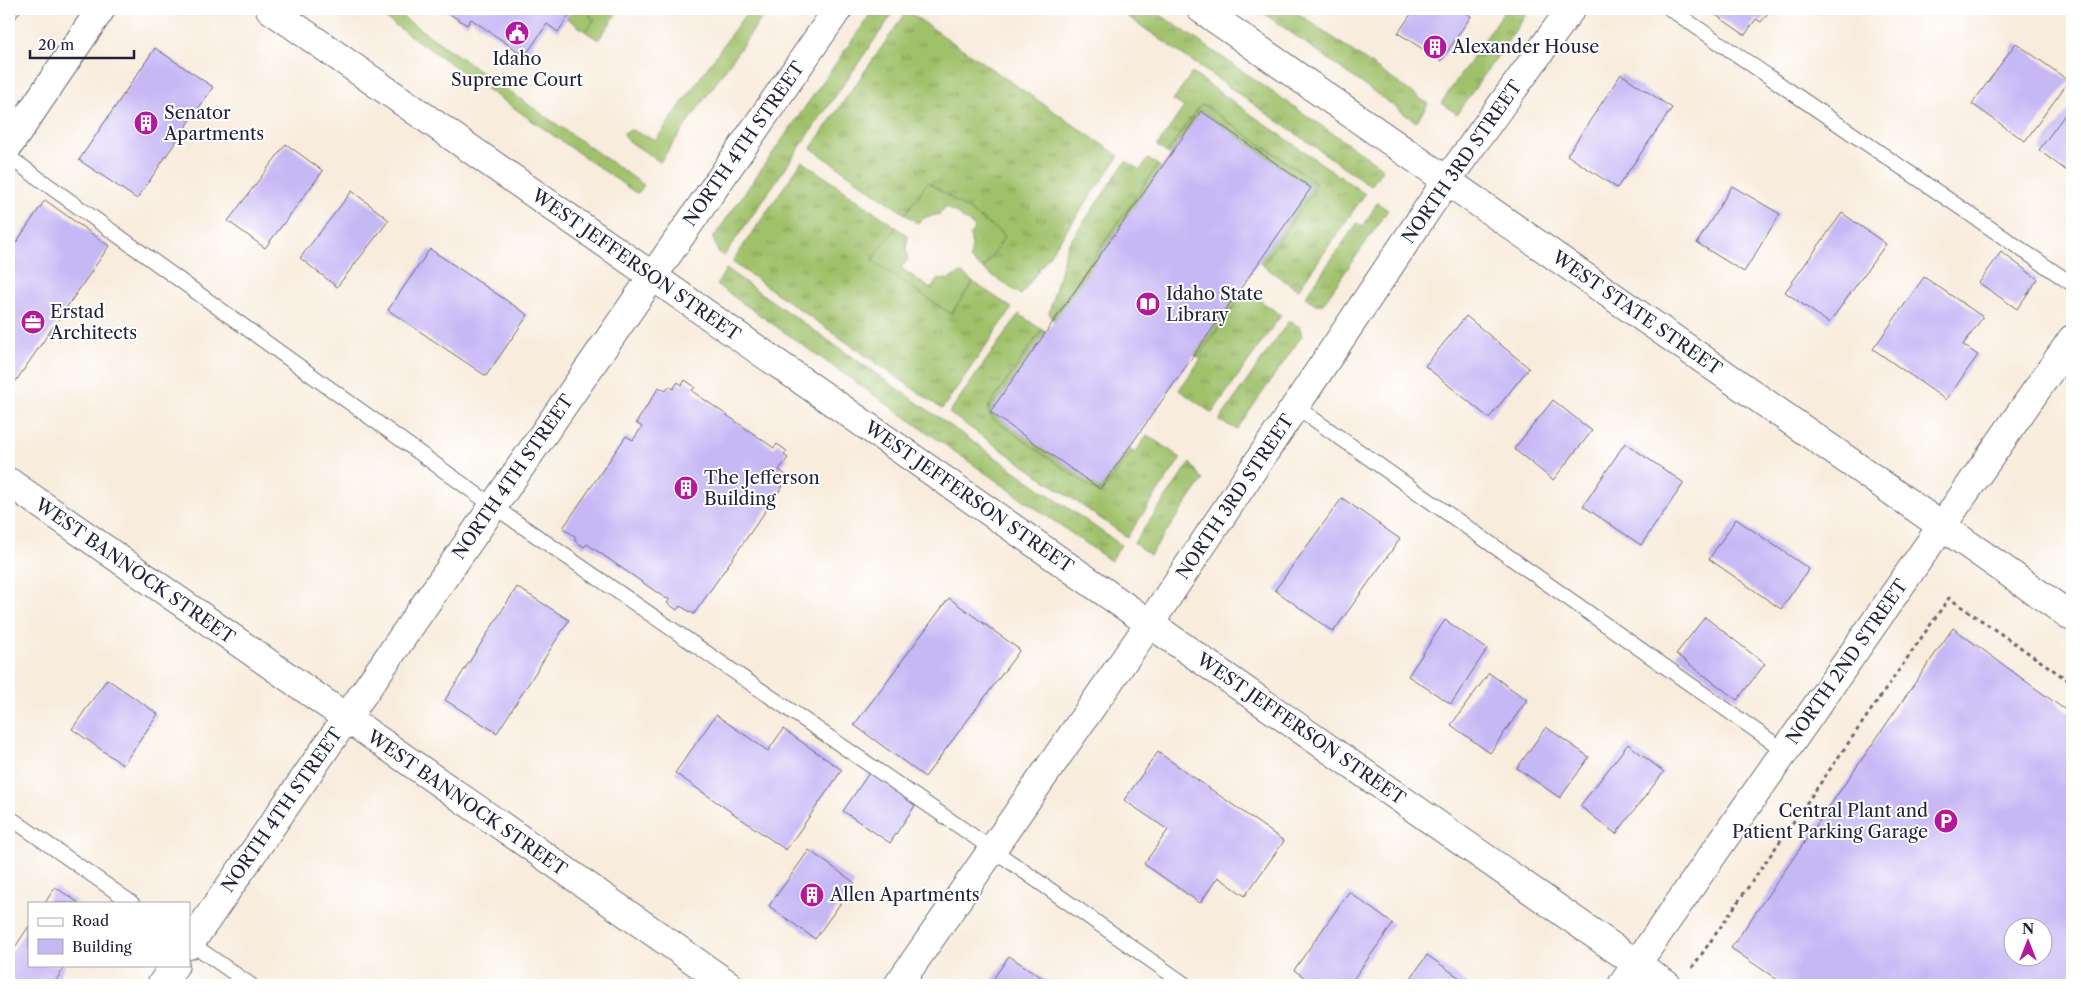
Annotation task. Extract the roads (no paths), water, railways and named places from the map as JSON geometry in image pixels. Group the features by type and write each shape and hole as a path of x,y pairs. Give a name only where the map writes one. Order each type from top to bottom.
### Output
{"street":[{"path":"9,145 101,9"},
{"name":"WEST JEFFERSON STREET","path":"270,9 1150,623 1629,975 1678,978"},
{"name":"NORTH 4TH STREET","path":"190,942 838,9"},
{"name":"WEST STATE STREET","path":"1201,9 2072,617"},
{"name":"NORTH 3RD STREET","path":"898,985 1150,623 1447,180 1572,9"},
{"name":"NORTH 2ND STREET","path":"1629,975 1942,526 2068,353"},
{"name":"WEST BANNOCK STREET","path":"9,482 729,985"},
{"path":"161,985 174,966"}],"lane":[{"path":"1670,9 2072,284"},
{"path":"9,156 493,506 992,849 1186,985"},
{"path":"1295,406 1785,751"},
{"path":"9,817 131,902"},
{"path":"190,944 250,985"}],"place":[{"name":"Idaho Supreme Court","path":"517,33"},
{"name":"Alexander House","path":"1435,47"},
{"name":"Senator Apartments","path":"146,123"},
{"name":"Idaho State Library","path":"1148,304"},
{"name":"Erstad Architects","path":"33,322"},
{"name":"The Jefferson Building","path":"686,488"},
{"name":"Central Plant and Patient Parking Garage","path":"1946,821"},
{"name":"Allen Apartments","path":"812,895"}]}
